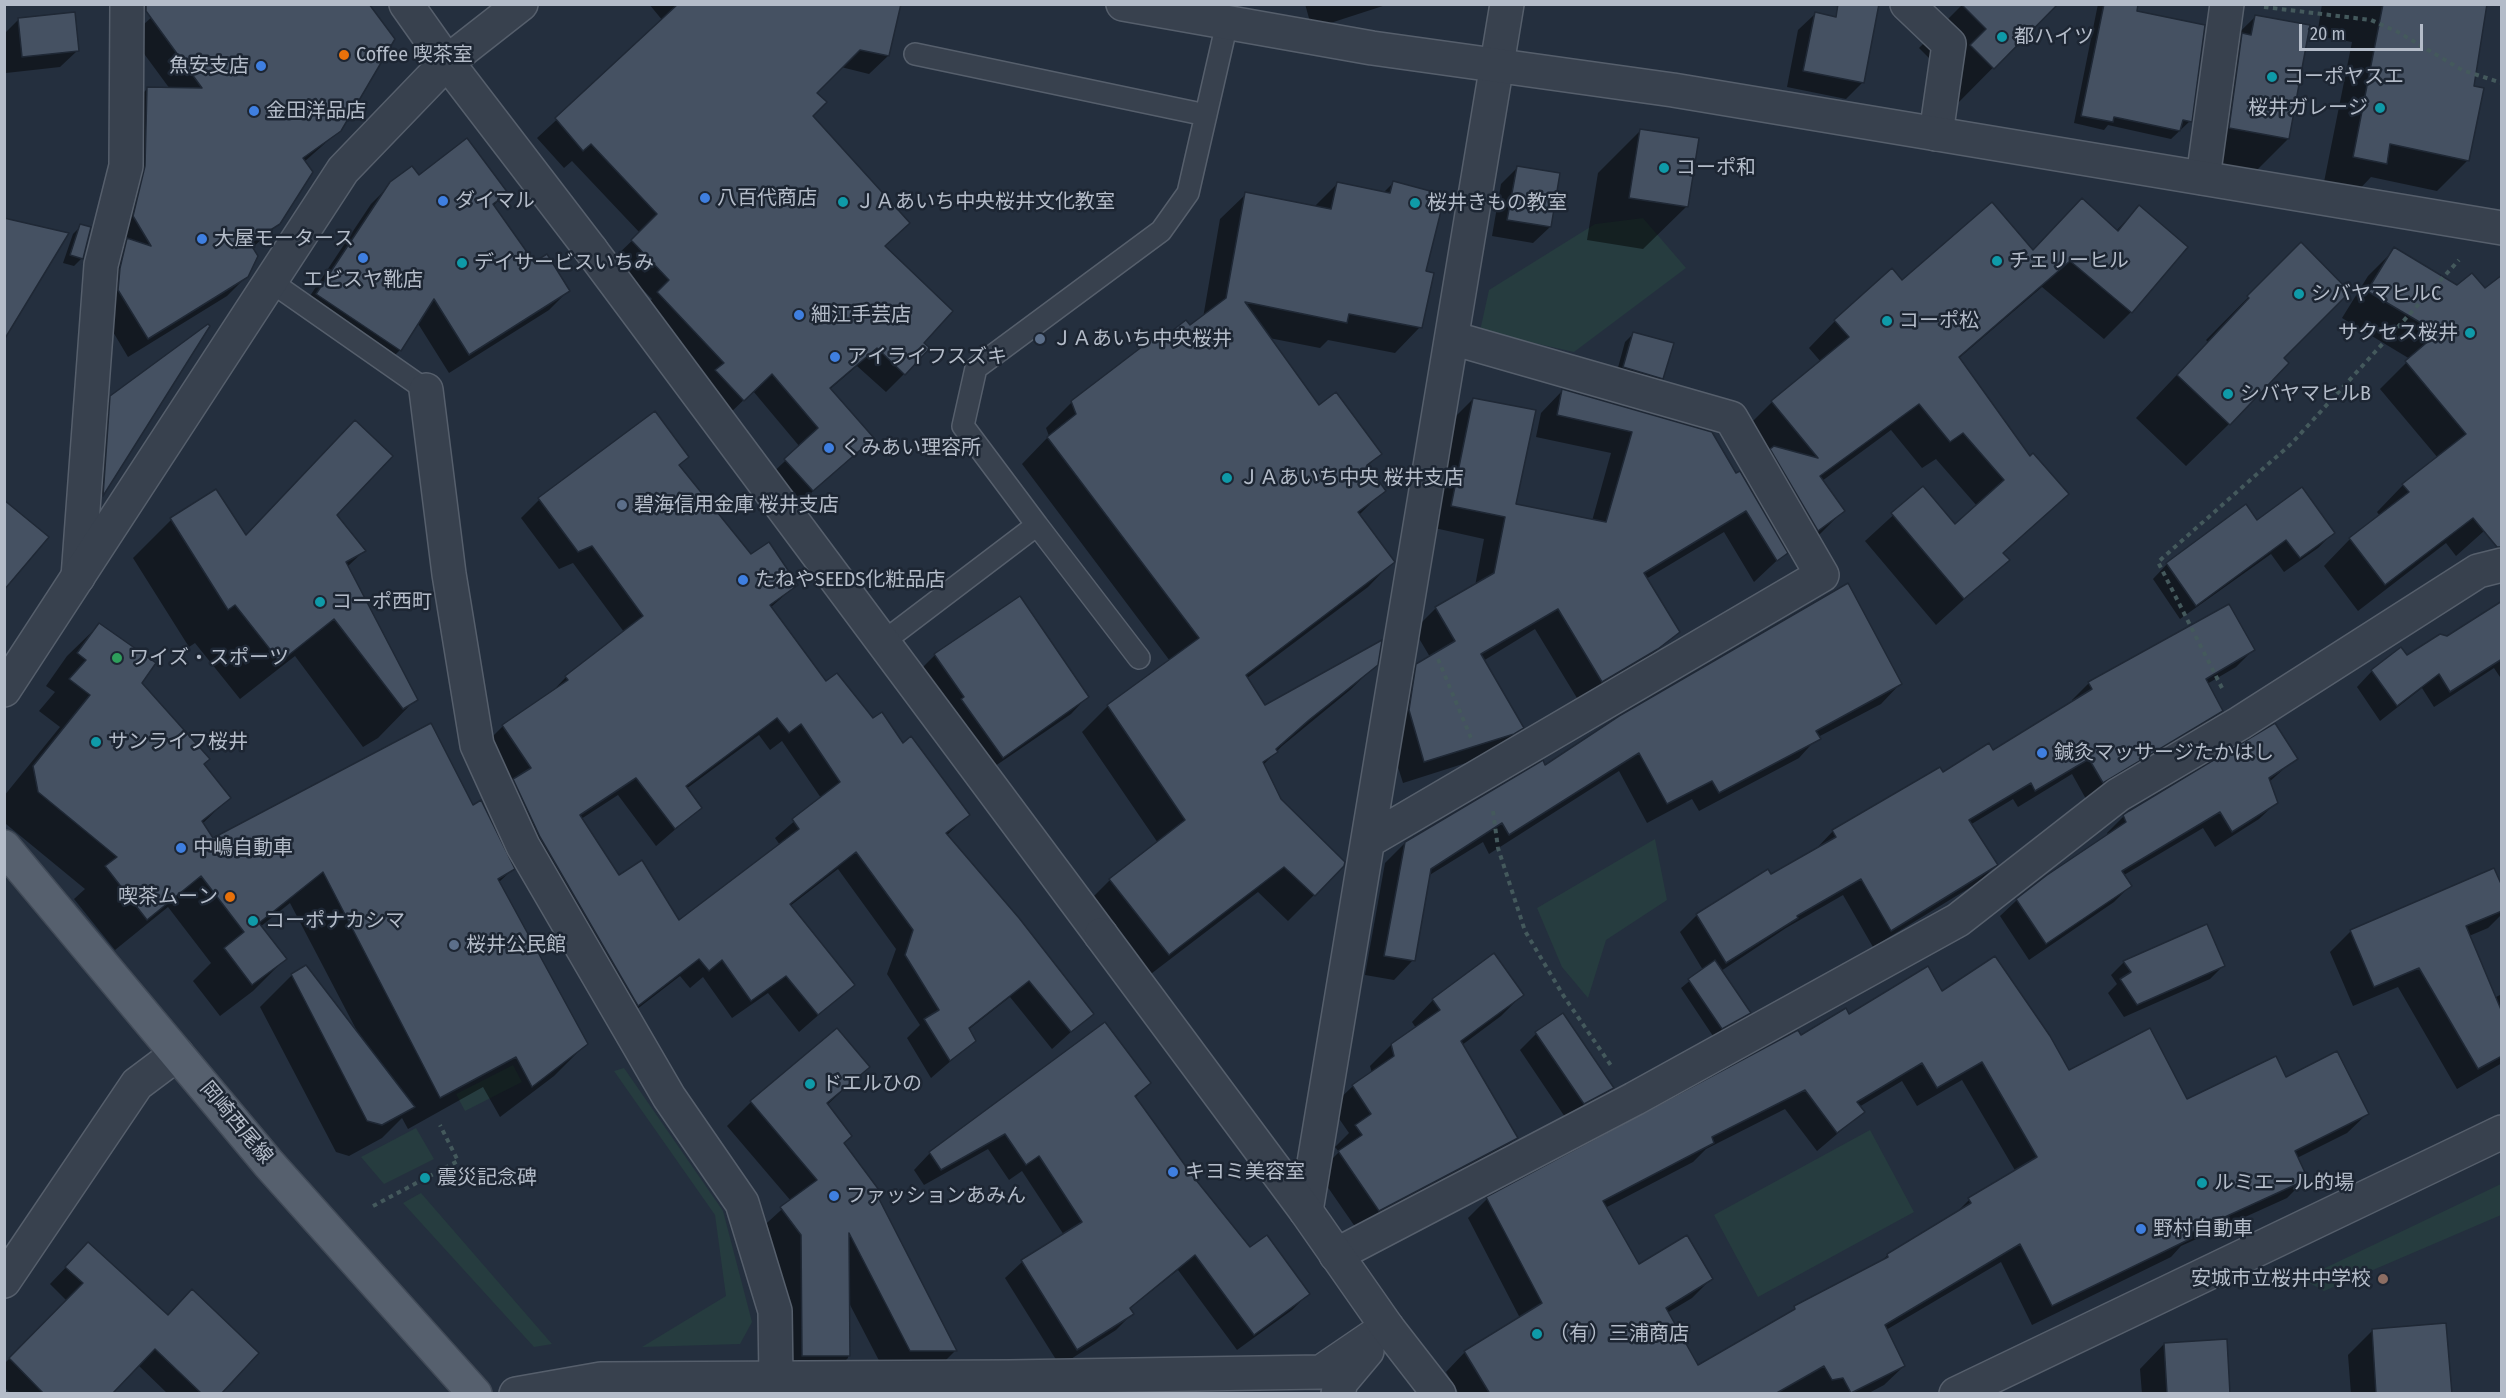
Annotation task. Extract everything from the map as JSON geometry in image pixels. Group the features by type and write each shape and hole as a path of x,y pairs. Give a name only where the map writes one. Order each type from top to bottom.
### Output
{"main road":[{"name":"岡崎西尾線","path":"4,847 269,1164 475,1394"}],"street":[{"path":"78,578 101,265 126,166 127,4"},
{"path":"406,4 447,62 591,250 1101,935 1306,1211 1387,1327 1439,1394"},
{"path":"4,690 343,170 447,62 521,4"},
{"path":"1123,4 1372,48 1673,90 2502,228"},
{"path":"1306,1211 1507,4"},
{"path":"1907,4 1949,44 1936,134"},
{"path":"2203,178 2227,6"},
{"path":"1368,841 1822,575 1731,418 1452,338"},
{"path":"426,390 449,574 477,745 535,866 669,1097 741,1203 775,1311 788,1382"},
{"path":"1336,1255 1634,1099 1958,920 2118,795 2240,723 2478,571 2502,565"},
{"path":"4,1281 137,1084 177,1054"},
{"path":"1956,1394 2502,1132"},
{"path":"516,1394 601,1379 788,1382 1321,1372 1387,1327"},
{"path":"1338,1394 1341,1382 1387,1327"}],"lane":[{"path":"1139,658 963,426 976,368 1161,231 1188,193 1227,23"},
{"path":"915,54 1206,115"},
{"path":"270,281 426,390"},
{"path":"883,642 1037,525"}],"path":[{"path":"2227,6 2282,8 2371,20 2398,32 2462,70 2502,83"},
{"path":"2240,723 2158,562 2292,443 2459,259"},
{"path":"1436,655 1472,740"},
{"path":"1492,804 1498,848 1525,931 1563,995 1634,1099"},
{"path":"373,1206 458,1161 440,1125"}],"green space":[{"path":"1643,218 1686,268 1574,352 1480,331 1489,290 1595,224"},
{"path":"1655,839 1667,900 1606,940 1588,998 1562,967 1537,908"},
{"path":"513,1065 522,1082 465,1111 456,1094"},
{"path":"624,1068 723,1211 752,1322 740,1344 642,1347 726,1296 715,1215 614,1071"},
{"path":"416,1128 434,1159 384,1184 361,1157"},
{"path":"1870,1130 1914,1212 1758,1297 1714,1215"},
{"path":"2501,1184 2501,1215 2324,1291 2302,1279"},
{"path":"421,1193 552,1344 534,1347 403,1203"}],"building":[{"path":"146,4 369,4 395,39 341,131 303,158 313,172 280,224 250,243 258,256 248,277 148,339 118,290 127,238 151,246 133,216 145,166 147,87 202,88 146,11"},
{"path":"678,4 901,4 889,56 860,50 817,93 827,102 813,116 910,223 885,246 953,311 924,343 930,348 905,375 877,348 830,388 874,438 813,491 784,459 818,428 772,374 744,401 715,370 724,363 657,292 669,280 631,240 657,214 591,144 583,151 555,118"},
{"path":"1838,4 1879,4 1864,83 1803,71 1815,12 1836,17"},
{"name":"都ハイツ","path":"1961,4 2058,4 1994,69 1970,45 1986,29"},
{"path":"2104,4 2138,4 2137,11 2205,25 2192,122 2183,120 2180,131 2114,117 2113,122 2081,116"},
{"path":"2383,4 2487,4 2474,86 2484,88 2469,161 2390,144 2387,164 2353,157"},
{"path":"75,12 79,51 22,57 18,18"},
{"name":"コーポヤスエ","path":"2255,15 2310,25 2289,139 2229,128 2242,33 2251,35"},
{"name":"コーポ和","path":"1640,129 1699,138 1688,207 1629,198"},
{"path":"467,138 508,193 493,204 534,262 547,254 570,291 469,355 434,299 401,351 316,294 390,182 412,166 419,175"},
{"path":"1517,166 1560,173 1551,227 1507,220"},
{"path":"1393,181 1445,195 1426,271 1434,273 1422,328 1349,314 1347,323 1245,302 1319,405 1336,392 1382,454 1367,465 1386,491 1358,512 1395,562 1246,675 1265,705 1382,640 1378,665 1309,720 1276,749 1278,752 1263,762 1281,799 1345,862 1344,866 1315,896 1284,867 1169,955 1109,879 1185,820 1107,705 1199,638 1047,437 1076,414 1071,401 1160,333 1164,337 1186,320 1190,325 1226,298 1245,192 1331,209 1337,182 1390,193"},
{"path":"2082,198 2118,231 2139,205 2188,247 2132,313 2070,261 1959,357 2030,456 2033,453 2069,494 2003,553 2010,560 1964,599 1891,513 1923,486 1955,524 2004,480 1963,433 1950,442 1919,404 1820,476 1845,511 1818,531 1770,449 1774,446 1818,458 1771,401 1849,337 1834,320 1892,268 1902,280 1992,202 2033,250"},
{"path":"4,218 69,233 4,340"},
{"path":"80,224 91,227 83,259 70,255"},
{"path":"2301,242 2350,292 2284,358 2289,363 2230,425 2177,375 2249,298 2247,296"},
{"path":"2394,247 2457,285 2472,273 2485,288 2502,275 2502,547 2497,547 2473,518 2385,585 2349,538 2409,492 2402,484 2466,434 2405,361 2438,333 2367,291"},
{"path":"208,324 210,326 103,496 110,396"},
{"path":"1633,332 1674,343 1663,379 1623,367"},
{"path":"1562,389 1712,432 1736,473 1740,471 1788,553 1777,561 1746,511 1644,573 1680,632 1658,649 1602,682 1558,609 1481,654 1524,728 1514,734 1424,762 1409,710 1416,664 1455,641 1435,607 1494,573 1505,517 1451,506 1473,398 1536,410 1516,504 1606,522 1632,432 1557,415"},
{"path":"655,411 689,457 679,465 751,554 769,542 798,585 770,605 826,681 837,673 873,718 882,712 903,743 911,736 970,815 946,833 1019,918 1094,1014 1071,1032 1029,981 969,1028 976,1041 950,1061 924,1019 939,1010 905,955 913,930 856,852 790,904 855,985 818,1015 786,976 751,1001 722,960 709,971 699,959 638,1006 540,837 513,779 531,768 502,725 568,680 565,676 643,616 592,546 578,552 538,498","holes":["777,718 789,733 801,724 840,782 792,819 799,829 679,920 642,860 619,875 580,815 636,778 675,829 702,808 686,786"]},
{"path":"355,420 393,456 337,515 366,551 346,562 418,700 403,709 334,619 280,662 235,605 228,610 170,518 216,489 246,535"},
{"path":"2302,487 2335,533 2300,558 2286,540 2196,606 2166,563 2246,504 2257,520"},
{"path":"4,500 49,537 4,590"},
{"path":"1848,583 1902,684 1816,731 1821,739 1719,793 1712,781 1667,804 1639,753 1509,835 1502,823 1431,869 1415,961 1384,956 1405,842 1543,760 1545,765 1619,716"},
{"path":"1020,596 1089,697 1003,758 961,699 964,697 934,654"},
{"path":"2502,601 2502,659 2450,692 2439,674 2397,706 2371,670 2401,647 2407,655 2440,634 2447,636"},
{"path":"2229,604 2255,650 2206,679 2223,711 2103,783 2089,759 2035,791 2031,783 1969,820 1998,865 1891,931 1861,879 1797,916 1798,918 1726,963 1696,914 1768,869 1771,874 1836,837 1832,830 1940,767 1943,772 1989,743 1993,750 2092,689 2088,682"},
{"path":"99,623 156,663 142,683 210,759 204,764 231,798 202,821 213,838 431,723 473,805 481,800 515,869 498,879 588,1044 532,1087 516,1057 440,1098 323,872 259,923 287,959 252,985 224,948 244,932 201,876 147,920 105,866 117,857 38,792 33,766 90,695 69,679 86,660 77,653"},
{"path":"2275,723 2298,759 2269,778 2278,803 2232,832 2220,812 2122,871 2132,886 2046,944 2016,899 2047,875 2126,822 2123,815"},
{"path":"2494,868 2502,886 2502,911 2466,926 2502,1012 2502,1056 2478,1069 2419,968 2374,987 2350,930"},
{"path":"2207,924 2225,966 2137,1005 2120,979 2131,972 2123,961"},
{"path":"1494,953 1524,995 1461,1041 1518,1138 1379,1211 1338,1151 1362,1135 1355,1125 1371,1114 1352,1085 1394,1056 1391,1044 1440,1010 1432,999"},
{"path":"1995,956 2050,1036 2069,1070 2150,1028 2187,1099 2276,1056 2286,1077 2337,1051 2369,1114 2295,1151 2308,1179 2190,1233 2192,1238 2052,1306 2020,1244 1885,1325 1905,1366 1851,1393 1843,1378 1832,1380 1824,1366 1775,1394 1490,1394 1464,1351 1542,1303 1486,1197 1798,1030 1801,1035 1846,1008 1849,1014 1928,966 1942,991","holes":["1982,1062 2037,1157 1968,1198 1971,1203 1887,1254 1888,1257 1794,1306 1795,1309 1698,1365 1666,1308 1713,1279 1687,1235 1639,1264 1603,1201 1714,1143 1712,1137 1805,1090 1837,1133 1865,1112 1857,1102 1922,1063 1937,1088"]},
{"path":"1715,960 1751,1013 1722,1029 1688,979"},
{"path":"306,965 415,1107 382,1125 367,1121 291,974"},
{"path":"1563,1013 1614,1088 1584,1104 1535,1032"},
{"path":"1105,1022 1151,1083 1135,1096 1192,1175 1250,1247 1267,1235 1310,1294 1254,1335 1195,1255 1130,1308 1134,1314 1077,1350 1021,1260 1082,1222 1039,1156 1026,1165 1005,1134 941,1170 929,1152"},
{"path":"837,1028 870,1067 827,1103 852,1136 844,1143 879,1190 876,1193 957,1351 910,1351 849,1233 850,1356 802,1356 801,1235 780,1207 817,1180 750,1101"},
{"path":"88,1242 168,1315 192,1289 259,1353 221,1394 202,1394 155,1349 112,1394 44,1394 9,1358 83,1283 65,1267"},
{"path":"2446,1323 2452,1394 2376,1394 2372,1329"},
{"path":"2227,1339 2230,1394 2167,1394 2164,1343"}],"place":[{"name":"都ハイツ","path":"2002,37"},
{"name":"Coffee 喫茶室","path":"344,55"},
{"name":"魚安支店","path":"261,66"},
{"name":"コーポヤスエ","path":"2272,77"},
{"name":"桜井ガレージ","path":"2380,108"},
{"name":"金田洋品店","path":"254,111"},
{"name":"コーポ和","path":"1664,168"},
{"name":"八百代商店","path":"705,198"},
{"name":"ダイマル","path":"443,201"},
{"name":"ＪＡあいち中央桜井文化教室","path":"843,202"},
{"name":"桜井きもの教室","path":"1415,203"},
{"name":"大屋モータース","path":"202,239"},
{"name":"エビスヤ靴店","path":"363,258"},
{"name":"チェリーヒル","path":"1997,261"},
{"name":"デイサービスいちみ","path":"462,263"},
{"name":"シバヤマヒルC","path":"2299,294"},
{"name":"細江手芸店","path":"799,315"},
{"name":"コーポ松","path":"1887,321"},
{"name":"サクセス桜井","path":"2470,333"},
{"name":"ＪＡあいち中央桜井","path":"1040,339"},
{"name":"アイライフスズキ","path":"835,357"},
{"name":"シバヤマヒルB","path":"2228,394"},
{"name":"くみあい理容所","path":"829,448"},
{"name":"ＪＡあいち中央 桜井支店","path":"1227,478"},
{"name":"碧海信用金庫 桜井支店","path":"622,505"},
{"name":"たねやSEEDS化粧品店","path":"743,580"},
{"name":"コーポ西町","path":"320,602"},
{"name":"ワイズ・スポーツ","path":"117,658"},
{"name":"サンライフ桜井","path":"96,742"},
{"name":"鍼灸マッサージたかはし","path":"2042,753"},
{"name":"中嶋自動車","path":"181,848"},
{"name":"喫茶ムーン","path":"230,897"},
{"name":"コーポナカシマ","path":"253,921"},
{"name":"桜井公民館","path":"454,945"},
{"name":"ドエルひの","path":"810,1084"},
{"name":"キヨミ美容室","path":"1173,1172"},
{"name":"震災記念碑","path":"425,1178"},
{"name":"ルミエール的場","path":"2202,1183"},
{"name":"ファッションあみん","path":"834,1196"},
{"name":"野村自動車","path":"2141,1229"},
{"name":"安城市立桜井中学校","path":"2383,1279"},
{"name":"（有）三浦商店","path":"1537,1334"}]}
